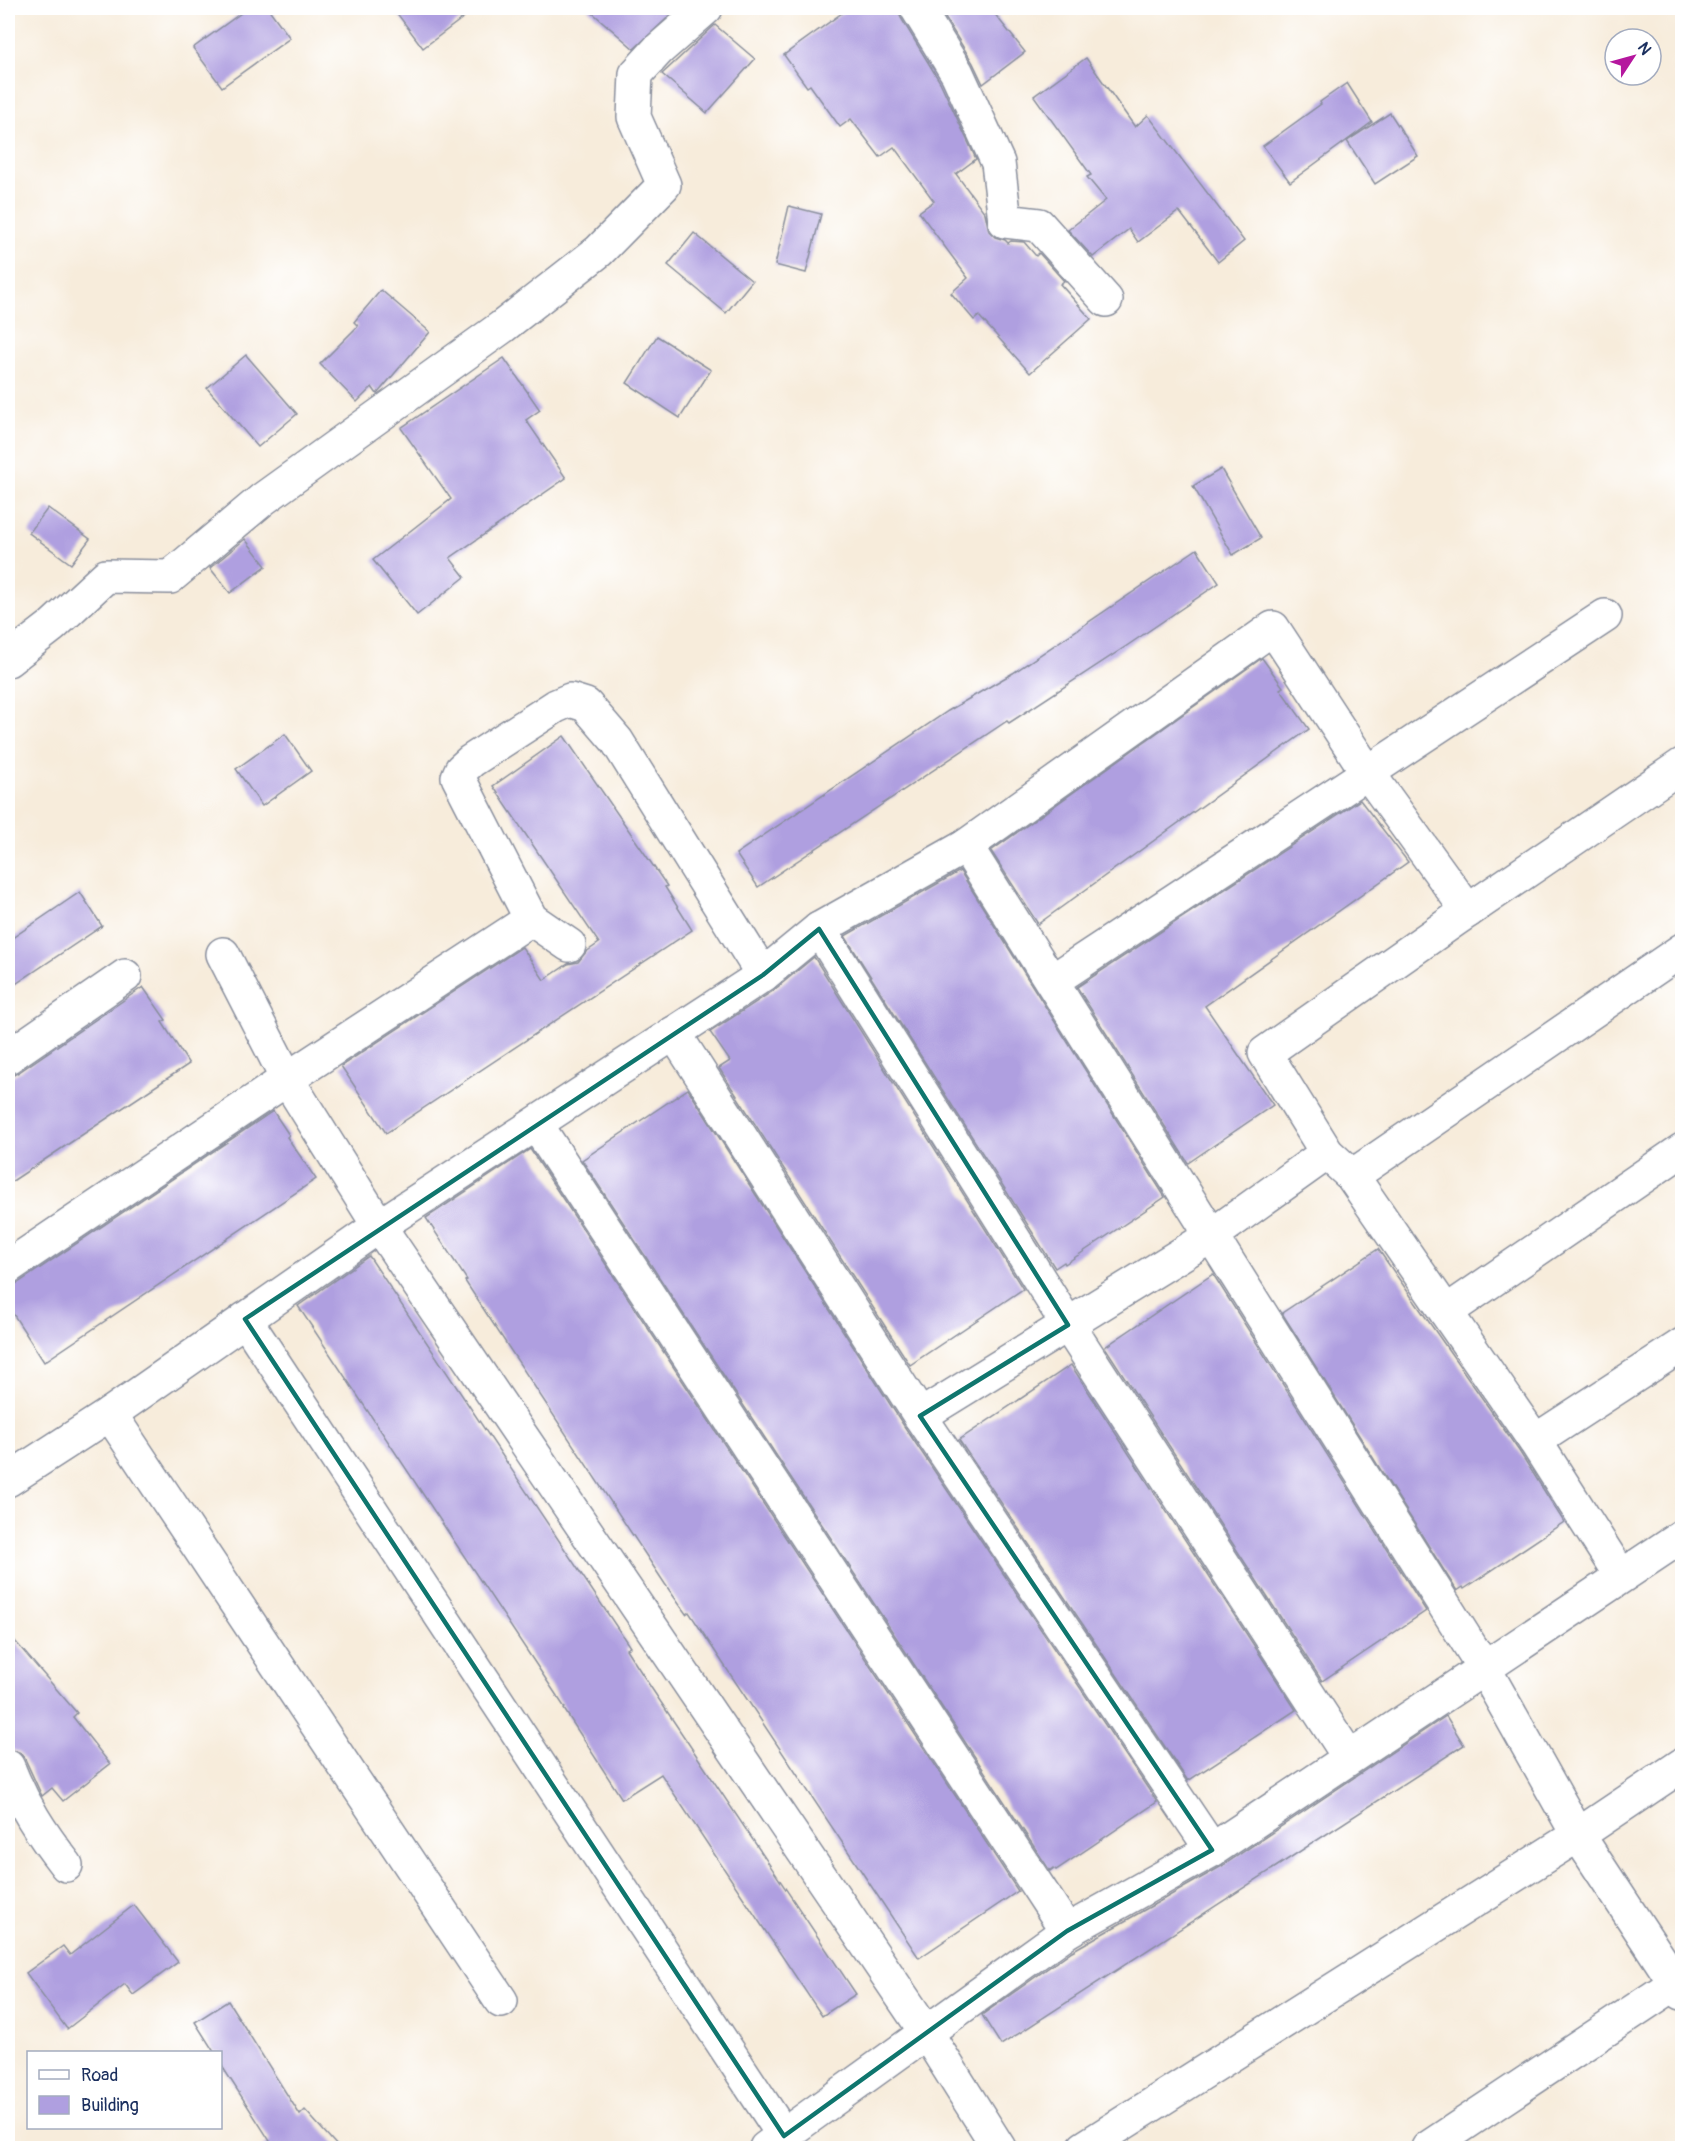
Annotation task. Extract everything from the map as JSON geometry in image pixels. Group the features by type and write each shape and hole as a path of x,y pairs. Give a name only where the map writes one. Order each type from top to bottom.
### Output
{"street":[{"path":"8,660 52,626 106,576 170,577 263,499 502,327 599,251 664,185 634,117 636,74 658,50 706,8"},
{"path":"917,8 957,73 998,163 1005,221 1040,225 1106,300"},
{"path":"1052,981 1605,616"},
{"path":"8,1480 110,1414 379,1227 764,975 819,929 966,846 1273,628 1368,773 1468,911"},
{"path":"569,945 531,920 458,777 461,770 471,761 563,702 576,700 586,705 617,741 764,975"},
{"path":"1621,1576 1535,1441 1352,1176 1327,1153 1265,1053 1683,765"},
{"path":"966,846 1484,1668 1578,1835 1679,1988 1428,2148"},
{"path":"8,1267 287,1079 531,920"},
{"path":"819,929 1068,1325 1350,1757"},
{"path":"1352,1176 1683,950"},
{"path":"223,954 287,1079 379,1227 926,2032 999,2148"},
{"path":"8,1057 125,976"},
{"path":"674,1034 920,1416 1212,1850"},
{"path":"536,1124 1067,1931"},
{"path":"1446,1312 1683,1150"},
{"path":"920,1416 1211,1236 1327,1153"},
{"path":"245,1319 775,2142 1067,1931 1212,1850 1683,1536"},
{"path":"1535,1441 1683,1345"},
{"path":"110,1414 501,2001"},
{"path":"1084,2148 1578,1835 1683,1765"},
{"path":"8,1767 19,1796 38,1829 66,1865"}],"highlighted area":[{"path":"819,929 1068,1325 920,1416 1212,1850 1067,1931 784,2136 245,1319 763,975"}],"building":[{"path":"248,8 268,8 290,38 222,87 193,48"},
{"path":"393,8 476,8 423,48"},
{"path":"587,8 678,8 634,49"},
{"path":"849,8 898,8 901,18 940,82 976,159 956,174 985,213 989,231 995,237 1008,243 1011,241 1024,242 1036,256 1039,253 1064,281 1060,284 1091,319 1030,373 979,316 974,320 951,293 968,278 919,212 934,201 894,147 880,157 851,119 840,127 810,85 807,87 784,55"},
{"path":"939,8 990,8 1025,52 983,84 973,63"},
{"path":"715,25 755,59 707,113 662,74"},
{"path":"1086,58 1135,127 1148,115 1244,241 1218,262 1179,211 1138,242 1129,229 1093,257 1068,230 1106,200 1087,177 1091,175 1034,96"},
{"path":"1347,83 1372,122 1290,182 1263,146"},
{"path":"1390,113 1418,156 1375,184 1347,141"},
{"path":"789,206 821,214 806,273 775,265"},
{"path":"694,233 752,281 726,313 668,265"},
{"path":"381,290 430,332 377,394 372,387 357,402 320,364 358,326 354,322"},
{"path":"657,336 711,370 680,418 627,383"},
{"path":"246,355 297,414 258,447 207,388"},
{"path":"504,358 540,410 526,420 566,478 450,558 465,577 417,615 373,560 451,499 401,428"},
{"path":"1221,469 1261,538 1233,555 1193,486"},
{"path":"48,508 90,539 71,564 29,533"},
{"path":"245,539 266,566 230,593 210,568"},
{"path":"1197,549 1219,583 758,887 736,854 948,711 1013,673"},
{"path":"1262,658 1283,687 1280,689 1309,729 1038,924 991,851"},
{"path":"285,734 311,771 262,806 236,769"},
{"path":"564,736 667,886 665,887 692,930 386,1133 341,1066 522,947 544,980 568,964 578,962 586,952 599,943 493,786"},
{"path":"1360,800 1408,862 1205,1006 1273,1105 1188,1163 1077,987"},
{"path":"960,871 1165,1197 1065,1264 1064,1262 1055,1268 845,936"},
{"path":"80,892 102,926 8,989 8,941"},
{"path":"814,957 1023,1289 910,1365 719,1068 730,1061 710,1032 773,991"},
{"path":"143,987 166,1020 162,1022 189,1064 8,1184 8,1078"},
{"path":"688,1089 904,1426 1157,1802 1056,1870 1054,1868 1050,1871 582,1160"},
{"path":"273,1111 289,1135 287,1137 316,1179 44,1362 8,1306 8,1285 18,1283"},
{"path":"530,1149 1018,1891 919,1958 689,1612 686,1614 665,1584 426,1218"},
{"path":"1378,1249 1519,1451 1564,1522 1464,1589 1463,1587 1457,1591 1282,1313"},
{"path":"369,1256 630,1647 626,1649 650,1686 856,1994 822,2016 661,1774 622,1799 565,1708 298,1306"},
{"path":"1213,1274 1426,1611 1322,1681 1105,1347"},
{"path":"1071,1365 1296,1710 1188,1781 959,1440"},
{"path":"8,1633 77,1713 73,1717 110,1764 63,1801 52,1788 42,1796 25,1759 19,1752 8,1749"},
{"path":"1446,1716 1464,1745 1001,2045 982,2015 1072,1951 1222,1866"},
{"path":"134,1905 178,1962 133,1995 125,1984 67,2029 26,1973 63,1946 70,1955"},
{"path":"228,2001 300,2115 305,2110 339,2148 262,2148 270,2141 222,2066 222,2051 213,2051 195,2022"}]}
